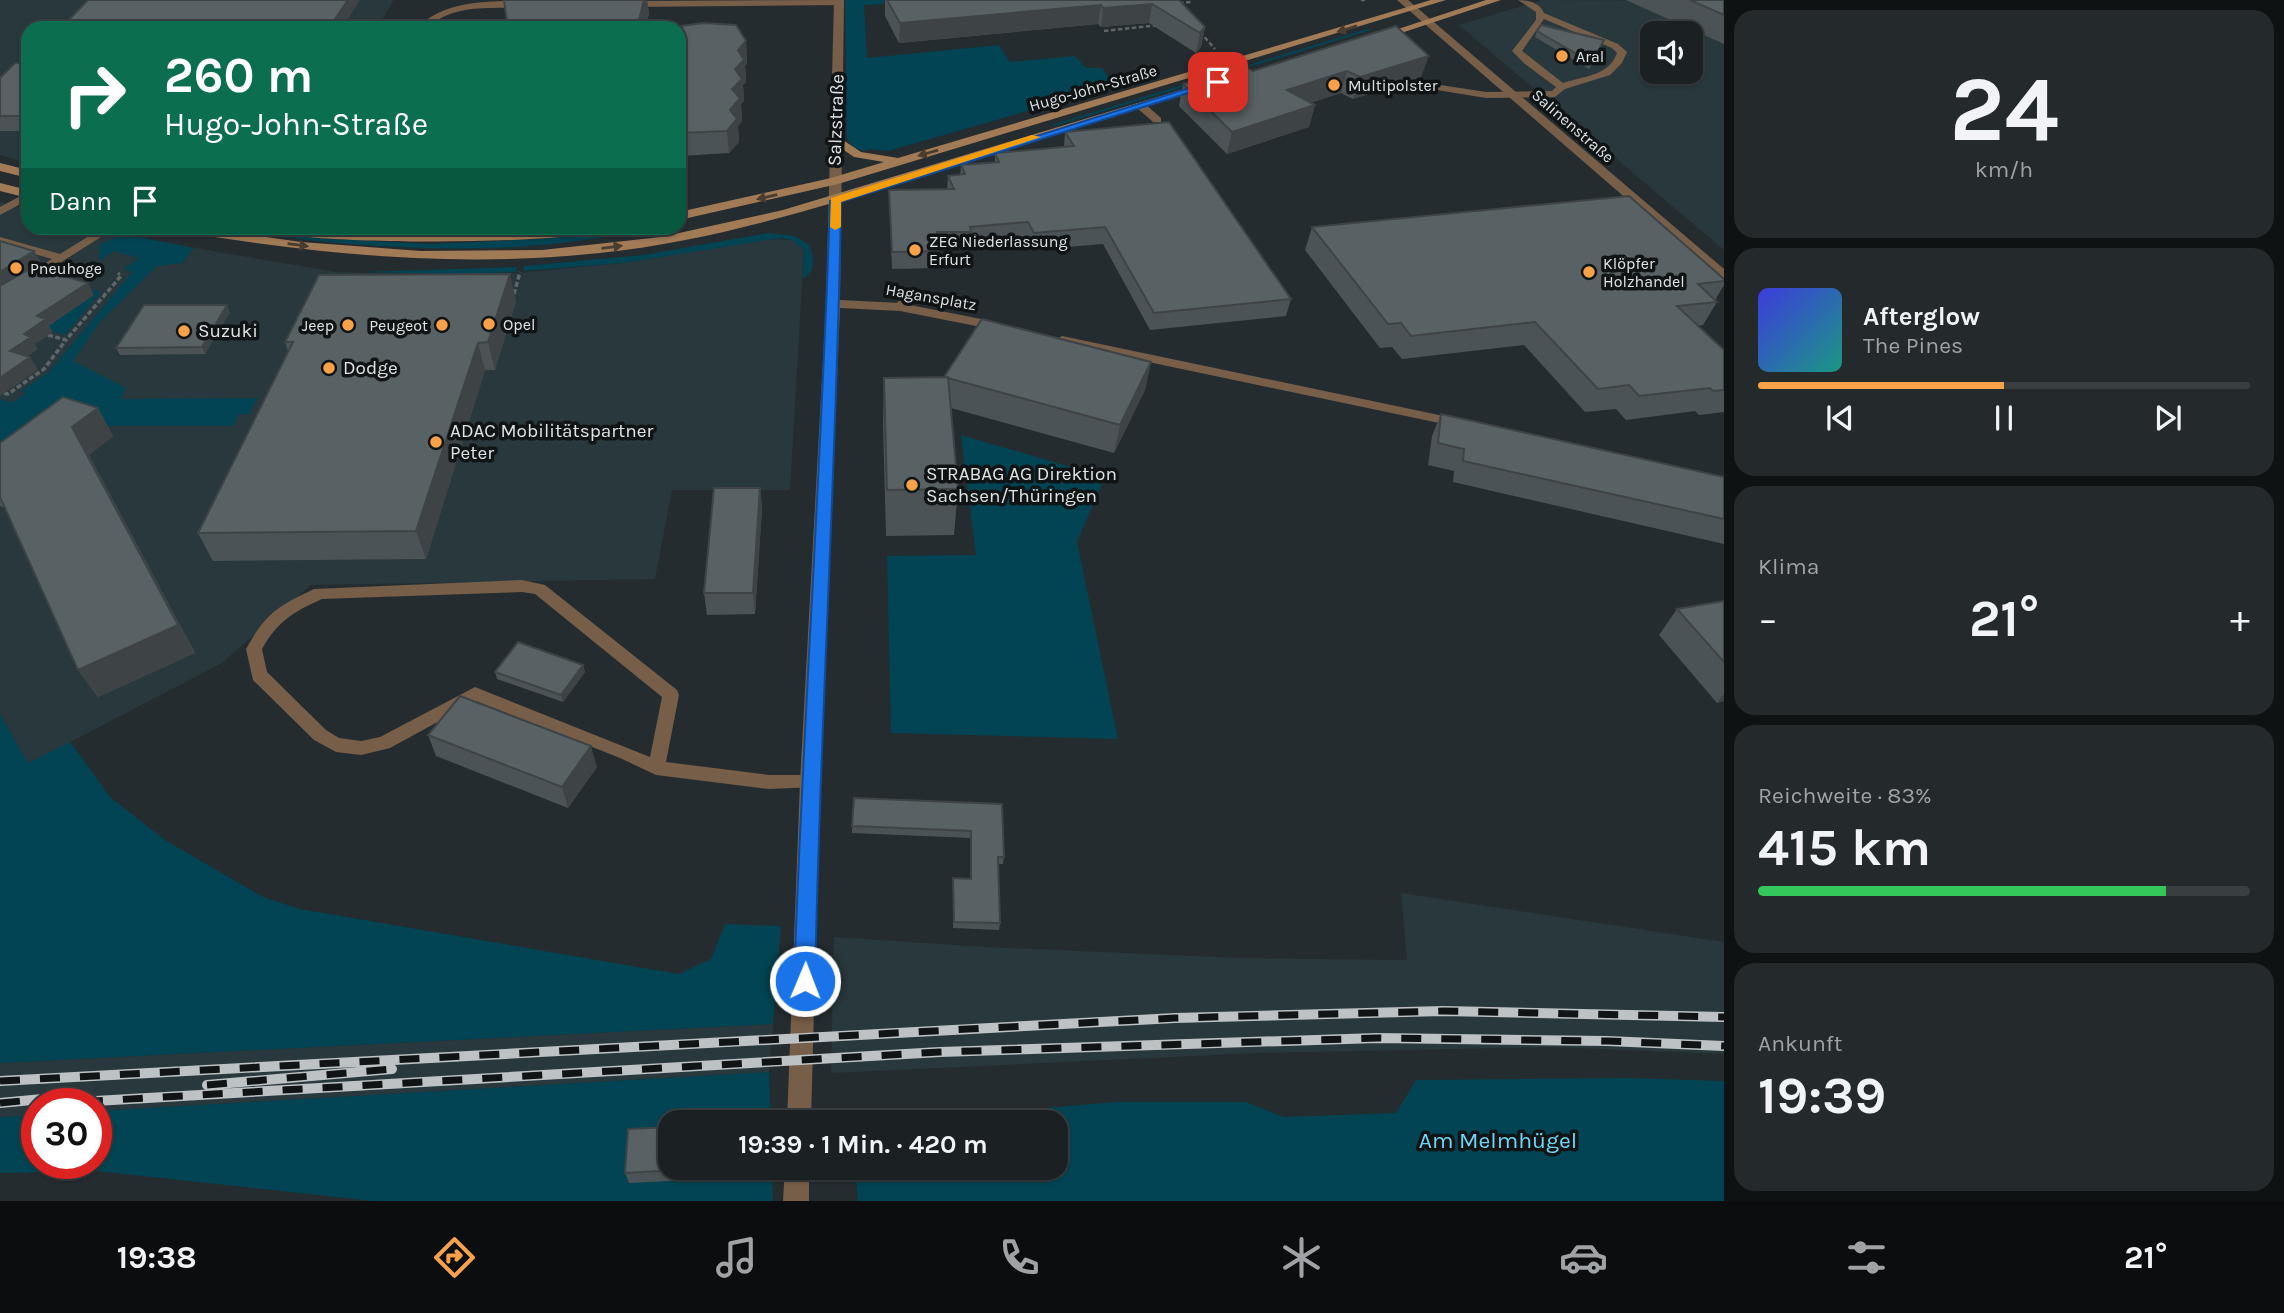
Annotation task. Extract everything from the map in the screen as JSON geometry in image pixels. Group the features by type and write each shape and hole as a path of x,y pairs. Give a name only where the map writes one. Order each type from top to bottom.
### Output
{"main road":[{"name":"Hugo-John-Straße","path":"686,214 834,181 1441,0"},
{"path":"1367,40 1496,0"},
{"name":"Hugo-John-Straße","path":"222,235 362,253 460,255 605,248 662,241 835,201 1218,82"},
{"path":"836,140 858,155 878,160 903,160"},
{"path":"0,167 21,172"},
{"path":"0,187 21,193"},
{"path":"374,235 522,235"}],"street":[{"name":"Salinenstraße","path":"1402,0 1724,276"},
{"name":"Salzstraße","path":"799,1110 810,782 833,304 839,2"},
{"name":"Hagansplatz","path":"833,304 900,307 988,325"},
{"path":"796,1201 797,1180"}],"lane":[{"path":"1522,0 1540,11 1540,20 1517,51 1529,66 1551,76 1562,87"},
{"path":"614,4 839,2"},
{"path":"428,21 432,16 457,7 531,4"},
{"path":"1434,87 1486,95 1555,94 1562,87 1609,73 1620,62 1622,52 1615,46 1540,14"},
{"path":"1140,105 1157,120"},
{"path":"0,212 21,199"},
{"path":"0,297 98,235"},
{"path":"0,240 62,258"},
{"path":"900,307 914,292"},
{"path":"1049,337 1468,425"},
{"path":"656,768 671,695 539,589 522,586 320,593 289,607 267,625 254,649 259,675 320,735 336,745 361,748 384,743 474,694 626,753 656,768 769,782 810,782"}],"path":[{"path":"1182,13 1173,4 1191,2"},
{"path":"1104,31 1166,24"},
{"path":"1197,29 1218,52"},
{"path":"514,294 522,264"},
{"path":"4,393 8,394 44,369 121,276 118,273"},
{"path":"48,335 66,340"}],"shaded area":[{"path":"0,0 394,0 381,21 21,21 21,161 0,155"},
{"path":"1542,0 1724,1 1724,250 1459,25"},
{"path":"0,202 21,208 21,235 128,235 336,272 454,275 518,273 623,263 767,239 792,240 804,250 790,490 672,490 655,579 311,585 222,663 28,764 0,714"},
{"path":"1401,893 1724,942 1724,1054 1553,1047 1258,1053 831,1073 834,937 1237,958 1407,960"},
{"path":"773,1024 769,1072 112,1110 112,1088 21,1088 21,1116 0,1117 0,1063"}],"green space":[{"path":"845,0 884,0 884,4 864,5 867,58 999,45 1010,62 1075,56 1086,68 1102,68 1115,86 888,151 854,148 847,139"},
{"path":"1367,29 1371,30 1051,125"},
{"path":"768,233 795,236 809,245 813,264 807,276 803,279 804,250 792,240 780,238 623,263 523,271 524,266 643,255"},
{"path":"121,235 128,235 194,248 182,263 157,266 99,323 73,361 126,388 120,399 258,398 249,414 239,414 233,426 100,426 0,485 0,399 12,403 26,393 21,391 49,372 132,272 124,269 139,258 114,251 100,261 99,245"},
{"path":"268,235 430,244 618,235 536,246 479,248 403,247"},
{"path":"517,267 516,272 362,272"},
{"path":"82,272 68,282 101,292 65,335 45,329 51,278"},
{"path":"961,435 1105,477 1077,542 1118,739 891,733 887,556 976,555"},
{"path":"0,714 28,763 70,742 110,797 165,840 263,897 300,909 679,974 711,959 725,924 781,926 773,1024 0,1063"},
{"path":"769,1072 771,1110 658,1110 658,1180 772,1180 773,1201 373,1201 112,1173 112,1110"},
{"name":"Am Melmhügel","path":"1626,1078 1724,1081 1724,1201 858,1201 856,1180 1068,1180 1068,1110 1022,1110 1116,1102 1246,1102 1284,1117 1396,1113 1416,1080"},
{"path":"21,1116 21,1173 0,1173 0,1117"}],"building":[{"path":"88,0 348,0 334,21 68,21"},
{"path":"504,0 644,0 639,20 646,21 507,21"},
{"path":"887,0 1179,0 1205,27 1200,33 1152,4 1103,8 1101,5 900,23"},
{"path":"1690,0 1724,0 1724,15"},
{"path":"704,23 736,25 746,41 738,50 744,60 735,69 742,79 732,89 740,98 730,110 737,119 727,131 686,133 686,25"},
{"path":"1541,25 1604,40 1592,63 1537,31"},
{"path":"1396,26 1429,56 1360,77 1347,71 1287,90 1315,105 1232,132 1183,84 1244,66 1253,71"},
{"path":"15,63 21,63 21,116 0,116 0,78"},
{"path":"1169,122 1291,299 1154,313 1105,227 1034,233 1028,222 970,227 971,232 937,232 938,251 892,252 889,190 954,189 948,176 965,174 961,165 999,162 995,153 1074,146 1065,132"},
{"path":"1629,196 1724,279 1698,284 1717,302 1677,306 1724,350 1724,390 1713,391 1710,388 1639,396 1629,385 1598,389 1535,322 1411,336 1401,323 1388,324 1312,227"},
{"path":"0,241 34,251 0,272"},
{"path":"33,267 88,283 37,316 46,319 24,334 31,337 10,351 30,357 0,378 0,286"},
{"path":"510,274 488,342 478,343 416,531 198,533 293,342 285,342 319,275"},
{"path":"144,305 227,305 202,347 116,348"},
{"path":"982,319 1151,362 1120,425 944,377"},
{"path":"948,377 958,489 887,490 884,378"},
{"path":"63,397 98,408 72,427 178,625 78,670 0,497 0,443"},
{"path":"1441,414 1724,477 1724,519 1463,461 1464,449 1438,443"},
{"path":"714,488 760,488 753,593 704,593"},
{"path":"1724,601 1724,662 1677,609"},
{"path":"518,642 583,665 561,695 495,672"},
{"path":"460,696 591,746 562,787 428,735"},
{"path":"854,798 1002,804 1004,857 998,857 1000,923 954,922 953,878 971,879 971,831 852,826"},
{"path":"658,1128 658,1171 625,1173 628,1129"}],"railway":[{"path":"0,1081 1175,1018 1443,1011 1724,1017"},
{"path":"112,1100 940,1052 1377,1038 1607,1041 1724,1046"},
{"path":"207,1085 392,1069"},
{"path":"0,1103 21,1101"}],"slow traffic":[{"path":"835,227 835,201 1036,137"}],"place":[{"name":"Aral","path":"1562,56"},
{"name":"Multipolster","path":"1334,85"},
{"name":"ZEG Niederlassung Erfurt","path":"915,250"},
{"name":"Pneuhoge","path":"16,268"},
{"name":"Klöpfer Holzhandel","path":"1589,272"},
{"name":"Opel","path":"489,324"},
{"name":"Jeep","path":"348,325"},
{"name":"Peugeot","path":"442,325"},
{"name":"Suzuki","path":"184,331"},
{"name":"Dodge","path":"329,368"},
{"name":"ADAC Mobilitätspartner Peter","path":"436,442"},
{"name":"STRABAG AG Direktion Sachsen/Thüringen","path":"912,485"}],"route":[{"path":"805,981 810,782 833,304 835,201 905,177 1218,82"}]}
